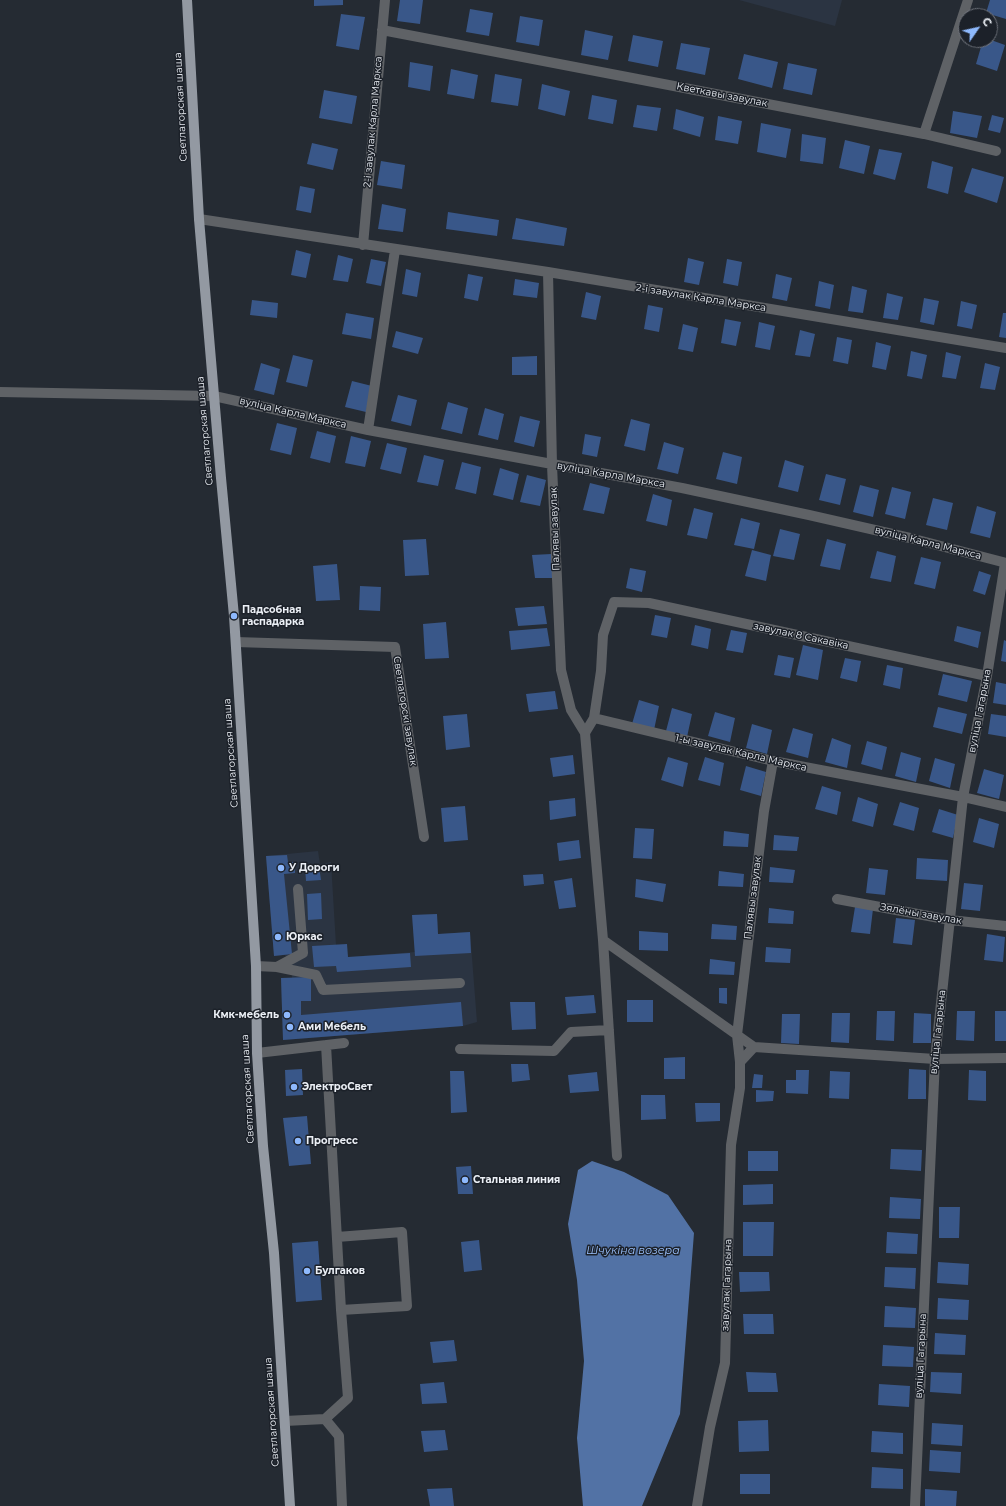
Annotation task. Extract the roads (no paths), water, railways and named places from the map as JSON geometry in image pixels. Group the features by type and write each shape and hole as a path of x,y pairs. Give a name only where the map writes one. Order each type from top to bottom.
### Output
{"main road":[{"name":"Светлагорская шаша","path":"186,0 199,219 236,642 256,966 258,1053 263,1146 274,1253 290,1506"}],"street":[{"name":"2-і завулак Карла Маркса","path":"362,245 385,0"},
{"path":"924,134 968,0"},
{"name":"Кветкавы завулак","path":"382,30 924,134 996,151"},
{"name":"2-і завулак Карла Маркса","path":"199,219 362,245 548,272 1006,348"},
{"path":"368,430 395,250"},
{"name":"Палявы завулак","path":"548,272 552,464 561,670 572,710 585,733 603,940 617,1156"},
{"name":"вуліца Карла Маркса","path":"0,392 214,396 368,430 682,488 910,538 1006,563"},
{"name":"вуліца Гагарына","path":"915,1506 935,1058 963,797 987,676 1006,563"},
{"name":"завулак 8 Сакавіка","path":"594,718 601,671 603,635 614,602 649,604 987,676"},
{"name":"Светлагорскі завулак","path":"236,642 395,647 424,837"},
{"path":"585,733 594,718"},
{"name":"1-ы завулак Карла Маркса","path":"594,718 773,761 963,797 1006,807"},
{"name":"Палявы завулак","path":"737,1036 764,811 773,761"},
{"path":"277,967 303,953 298,889"},
{"name":"Зялёны завулак","path":"837,899 950,920 1006,926"},
{"path":"603,940 754,1047 935,1058 1006,1058"},
{"path":"256,966 277,967 316,975 324,990 460,983"},
{"path":"460,1049 554,1051 571,1032 609,1030"},
{"name":"завулак Гагарына","path":"697,1506 710,1427 725,1363 731,1145 740,1088 740,1062 737,1036"},
{"path":"258,1053 344,1043"},
{"path":"285,1421 325,1419 348,1398 341,1310 326,1045"},
{"path":"740,1062 754,1047"},
{"path":"337,1237 402,1232 407,1306 341,1310"},
{"path":"325,1419 339,1436 342,1506"}],"water":[{"name":"Шчукіна возера","path":"592,1161 624,1172 668,1195 694,1233 680,1414 642,1506 583,1506 577,1438 584,1361 577,1280 568,1224 578,1170"}],"place":[{"name":"Падсобная гаспадарка","path":"234,616"},
{"name":"У Дороги","path":"281,868"},
{"name":"Юркас","path":"278,937"},
{"name":"Кмк-мебель","path":"287,1015"},
{"name":"Ами Мебель","path":"290,1027"},
{"name":"ЭлектроСвет","path":"294,1087"},
{"name":"Прогресс","path":"298,1141"},
{"name":"Стальная линия","path":"465,1180"},
{"name":"Булгаков","path":"307,1271"}]}
